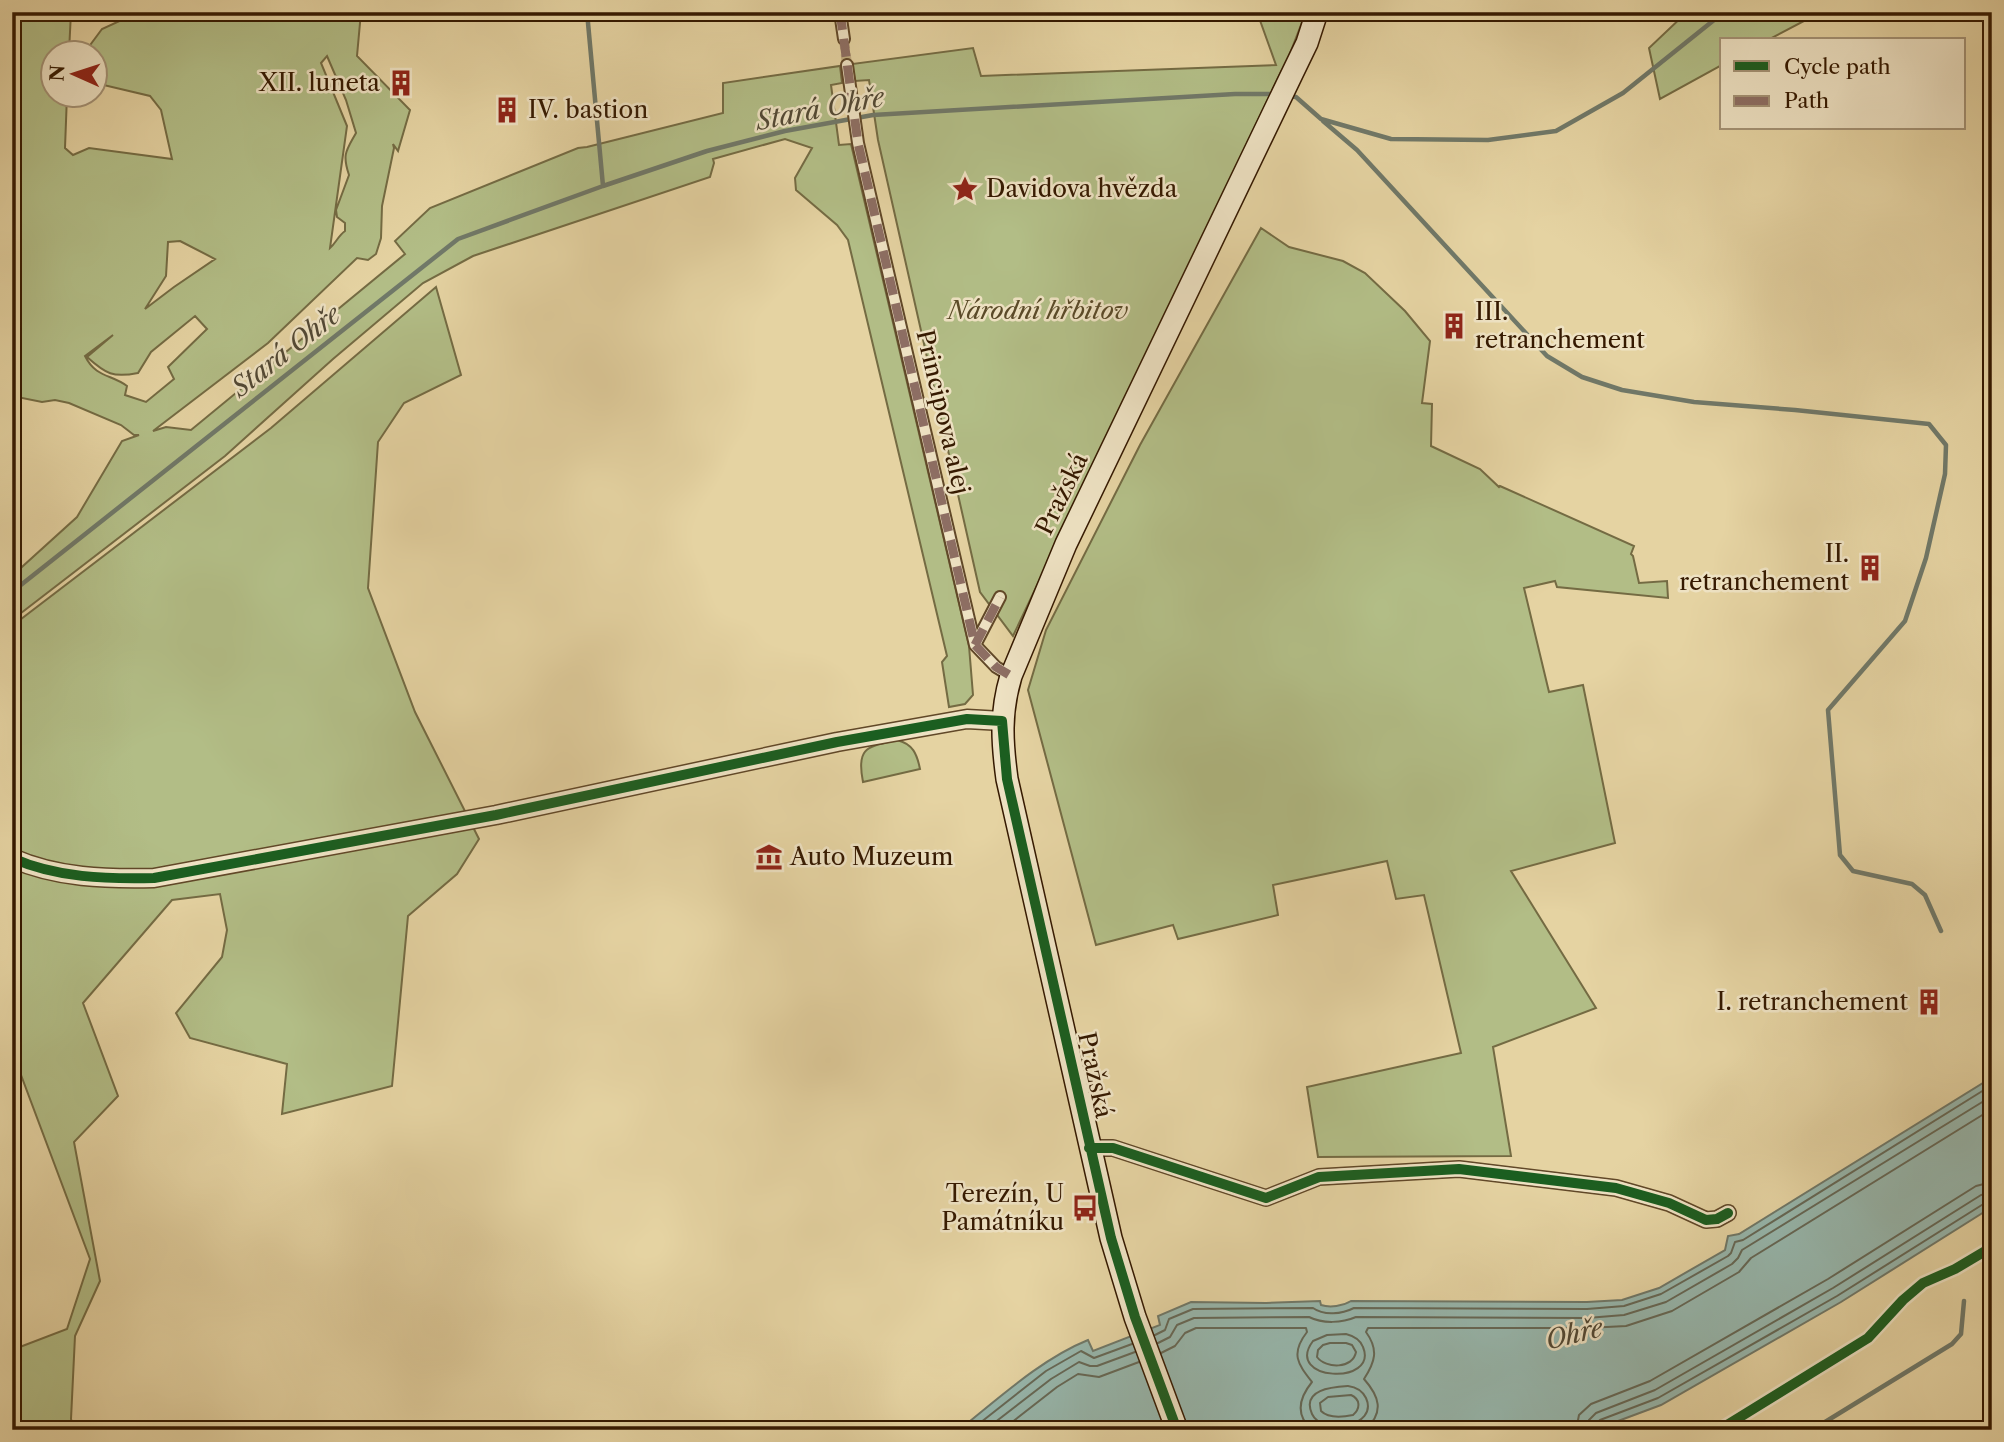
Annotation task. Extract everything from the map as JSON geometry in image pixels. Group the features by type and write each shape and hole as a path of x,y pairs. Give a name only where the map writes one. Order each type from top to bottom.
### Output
{"main road":[{"name":"Pražská","path":"1177,1430 1135,1317 1111,1238 1089,1148 1055,985 1007,779 1002,721 1004,697 1066,544 1307,43 1317,12"}],"street":[{"path":"840,12 844,39"},
{"name":"Principova alej","path":"847,65 858,143 975,645"},
{"path":"1000,597 975,645 996,667 1011,676"},
{"path":"12,858 47,870 80,876 154,878 496,815 837,742 967,719 1002,721"},
{"path":"1089,1148 1113,1148 1266,1198 1319,1177 1459,1169 1616,1188 1669,1203 1706,1220 1717,1219 1728,1213"}],"green space":[{"path":"12,12 71,12 70,38 38,38 38,108 67,108 65,148 73,155 89,148 172,159 161,110 150,96 108,86 108,38 95,38 102,29 139,12 361,12 357,56 410,110 398,151 393,144 382,206 381,238 376,254 368,260 357,258 268,343 153,431 166,427 191,430 405,254 395,241 430,208 578,148 723,113 723,83 840,66 842,83 831,85 839,145 851,144 969,646 973,695 965,704 949,707 942,662 947,656 848,240 837,225 796,190 795,178 812,148 785,139 713,159 710,177 473,256 423,283 225,456 12,620 12,576 77,517 122,441 139,435 69,403 55,400 42,402 12,396","holes":["327,56 346,100 356,133 346,153 349,175 336,210 337,217 345,223 345,231 330,248 347,126 321,63","180,241 215,259 145,309 166,276 168,242","195,316 207,329 168,367 174,379 146,402 125,395 127,386 99,372 85,356 113,335 87,357 105,371 116,375 138,373 151,352"]},
{"name":"Národní hřbitov","path":"1257,12 1306,12 1282,74 1281,72 1013,636 980,592 878,140 869,80 855,81 852,64 973,48 981,76 1276,65"},
{"path":"1687,12 1821,12 1772,38 1720,38 1720,66 1660,99 1649,48"},
{"path":"1261,228 1289,247 1343,261 1365,273 1405,311 1430,341 1422,403 1432,404 1431,446 1480,469 1499,487 1634,546 1631,554 1639,583 1667,581 1668,598 1557,587 1555,581 1524,588 1549,692 1583,685 1615,843 1511,871 1596,1008 1493,1047 1511,1156 1318,1157 1307,1087 1461,1053 1424,895 1396,899 1387,861 1273,885 1278,915 1178,939 1173,925 1096,945 1028,690 1046,630 1140,445"},
{"path":"436,287 461,375 404,403 378,442 368,588 415,712 479,839 457,874 408,916 392,1086 282,1114 287,1064 190,1038 176,1013 222,957 227,930 220,894 172,900 83,1003 118,1096 74,1142 100,1281 75,1336 71,1419 74,1430 12,1430 12,1350 67,1329 90,1259 12,1051 12,626 271,428"},
{"path":"897,740 913,750 920,769 863,782 861,762 866,750"}],"water":[{"name":"Ohře","path":"1992,1068 1992,1207 1841,1302 1661,1405 1602,1427 1592,1430 959,1430 1020,1380 1071,1348 1088,1340 1093,1351 1160,1325 1158,1316 1191,1302 1320,1301 1321,1305 1332,1306 1351,1301 1587,1302 1622,1300 1659,1288 1725,1250 1728,1236 1739,1234 1986,1081"}],"waterway":[{"path":"587,12 603,186"},
{"name":"Stará Ohře","path":"1288,96 1296,97 1321,119 1391,139 1488,140 1556,131 1623,93 1724,12"},
{"name":"Stará Ohře","path":"12,592 458,239 707,151 785,131 873,115 1235,94 1276,94"},
{"path":"1323,121 1357,150 1547,356 1582,377 1622,390 1694,402 1929,424 1946,445 1945,474 1926,558 1905,621 1828,710 1840,855 1853,871 1912,884 1925,895 1941,931"},
{"path":"1812,1430 1952,1344 1961,1334 1964,1301"}],"tunnel":[{"path":"844,39 847,65"}],"marked path":[{"path":"840,12 858,143 975,645 996,667 1011,676"},
{"path":"975,645 1000,597"}],"cycle path":[{"path":"12,858 46,870 64,873 154,878 496,815 837,742 967,719 1002,721 1007,779 1111,1238 1135,1317 1177,1430"},
{"path":"1089,1148 1113,1148 1266,1198 1319,1177 1459,1169 1616,1188 1669,1203 1706,1220 1717,1219 1728,1213"},
{"path":"1719,1430 1868,1338 1903,1300 1923,1283 1955,1269 1992,1247"}],"place":[{"name":"XII. luneta","path":"401,83"},
{"name":"IV. bastion","path":"507,110"},
{"name":"Davidova hvězda","path":"965,189"},
{"name":"III. retranchement","path":"1454,326"},
{"name":"II. retranchement","path":"1870,568"},
{"name":"Auto Muzeum","path":"769,857"},
{"name":"I. retranchement","path":"1929,1002"},
{"name":"Terezín, U Památníku","path":"1085,1208"}]}
